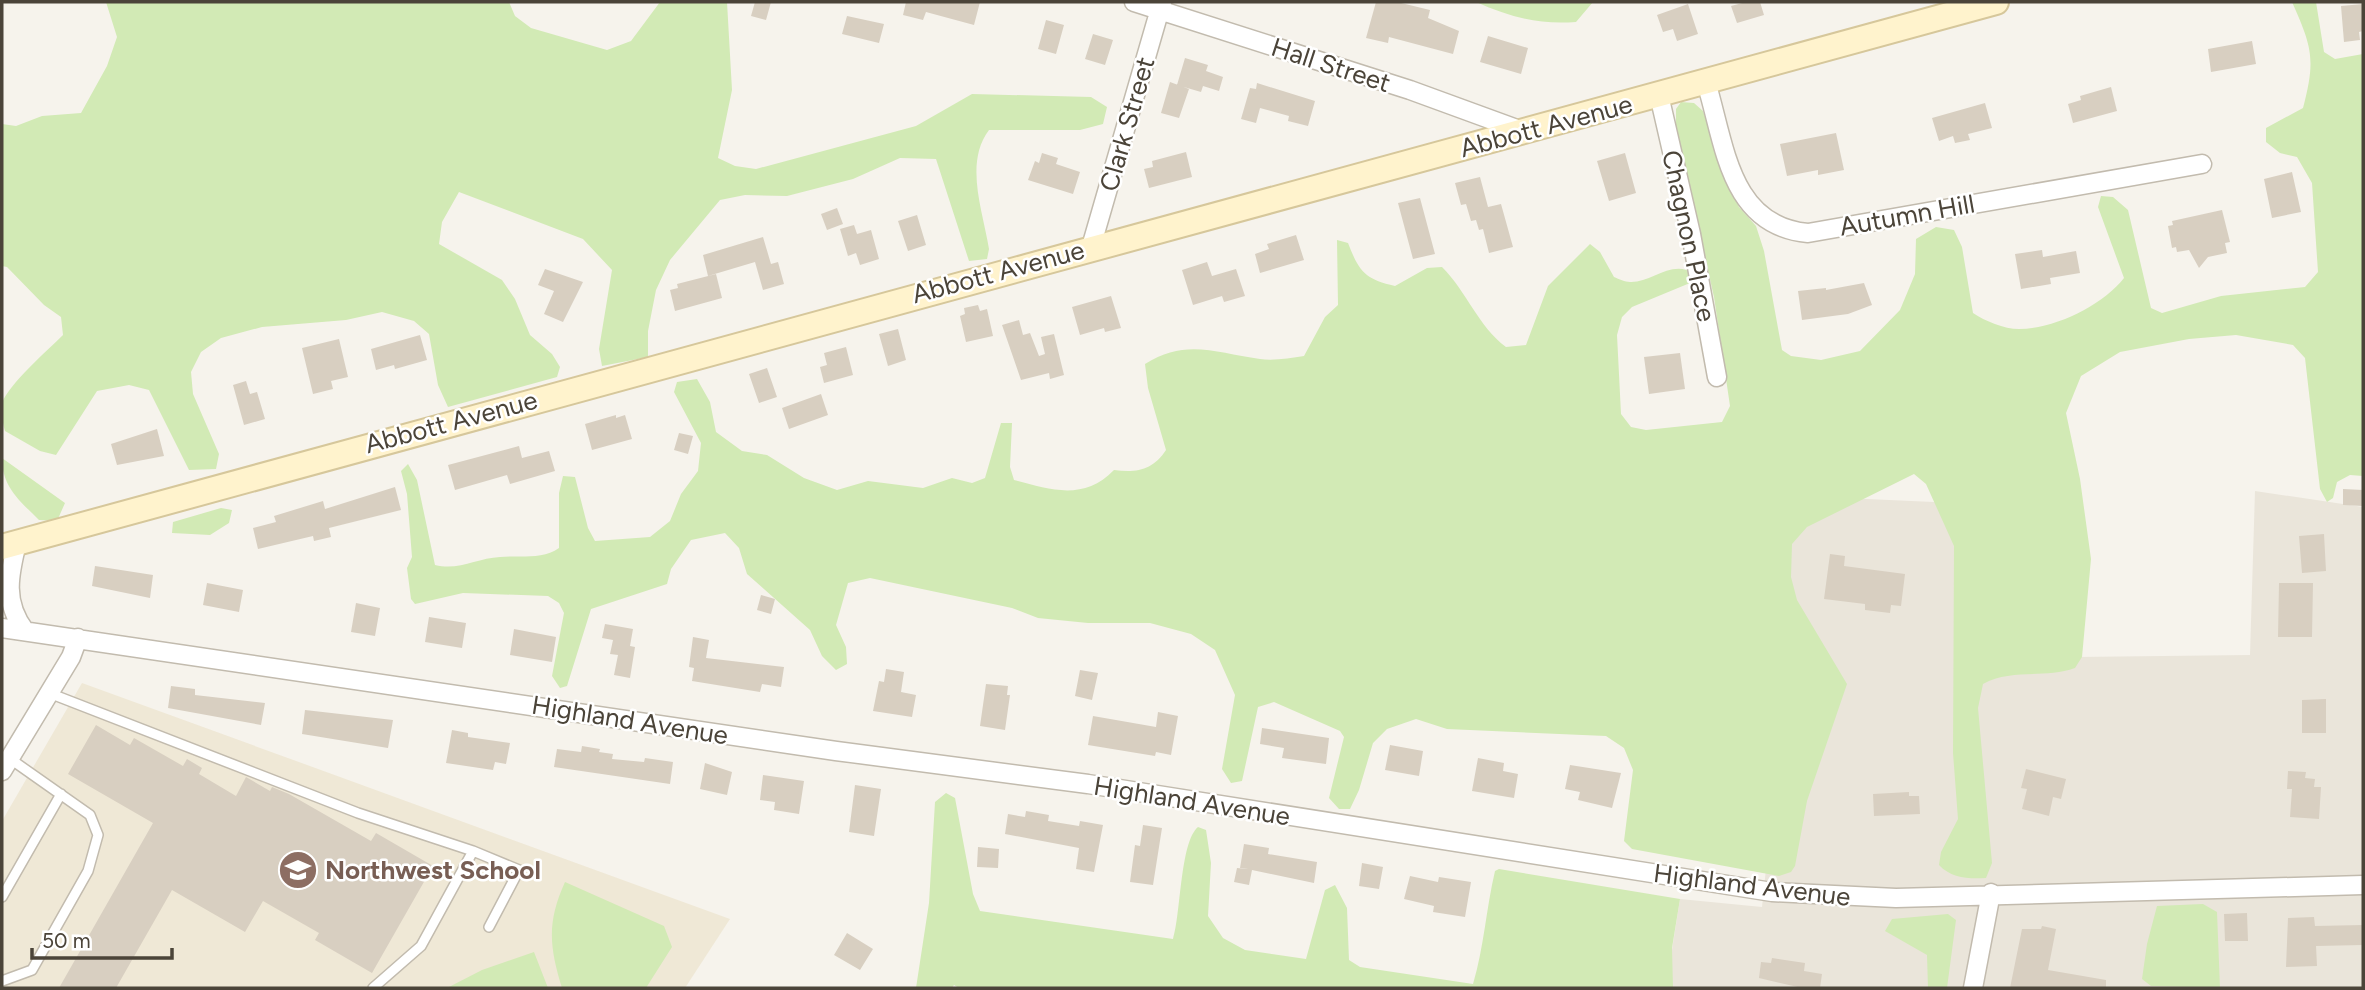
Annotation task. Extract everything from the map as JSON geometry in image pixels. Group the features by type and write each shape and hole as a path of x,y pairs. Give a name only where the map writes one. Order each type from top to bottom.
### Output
{"street":[{"name":"Hall Street","path":"1133,2 1161,6 1526,132"},
{"name":"Abbott Avenue","path":"9,545 1091,247 1526,132 1996,2"},
{"name":"Clark Street","path":"1091,247 1161,6"},
{"name":"Autumn Hill","path":"1706,82 1740,195 1761,217 1791,231 1808,233 2202,164"},
{"name":"Chagnon Place","path":"1659,95 1691,234 1717,377"},
{"path":"9,545 8,595 25,631"},
{"name":"Highland Avenue","path":"2,628 836,751 1088,784 1734,887 1863,898 2363,885"},
{"path":"6,765 71,657 78,638"},
{"path":"1973,988 1991,893"}],"lane":[{"path":"49,694 358,813 473,851 519,870 489,927"},
{"path":"6,765 61,794 90,814 98,835 88,872 32,970 6,984"},
{"path":"2,897 61,794"},
{"path":"373,988 421,946 473,851"}],"shaded area":[{"path":"2255,491 2363,507 2363,988 1666,988 1680,899 1762,907 1791,630 1731,493 1978,504 1984,658 2250,655"},
{"name":"Northwest School","path":"82,683 730,919 685,988 2,988 2,821"}],"green space":[{"path":"106,2 509,2 515,16 531,28 607,50 631,41 660,2 727,2 732,90 718,158 735,166 756,169 916,126 972,94 1091,97 1107,107 1103,124 1080,130 989,130 982,143 976,172 989,249 987,259 969,261 936,159 900,158 853,179 787,196 745,195 720,200 670,260 656,290 648,331 648,357 602,366 599,349 612,270 583,239 459,192 442,222 439,244 502,280 515,299 530,335 552,354 560,367 557,377 448,407 438,385 429,334 414,321 382,312 346,320 262,327 221,338 201,352 191,372 193,394 219,454 216,469 189,470 149,390 129,385 97,391 56,455 40,451 5,431 3,421 1,406 6,395 20,377 63,335 61,317 44,305 7,267 2,266 2,124 16,126 42,116 81,113 107,66 117,37"},
{"path":"1476,2 1593,2 1576,22 1562,23 1525,19"},
{"path":"2292,2 2316,2 2324,52 2335,59 2363,54 2363,476 2350,475 2337,482 2333,498 2327,502 2320,489 2305,358 2293,345 2236,335 2189,339 2120,352 2081,376 2066,413 2080,479 2091,559 2082,657 2075,668 2051,673 2005,676 1983,684 1978,708 1992,863 1986,878 1960,877 1939,865 1941,852 1958,819 1953,753 1954,546 1926,484 1914,474 1807,527 1792,544 1791,577 1797,600 1847,684 1807,801 1795,866 1791,872 1779,876 1632,849 1624,841 1633,770 1624,748 1606,736 1447,729 1416,719 1387,729 1373,743 1359,790 1350,809 1339,809 1329,798 1344,737 1340,731 1274,702 1258,707 1242,781 1231,783 1222,769 1235,695 1215,650 1191,634 1150,623 1088,623 1038,618 1012,608 870,578 848,583 836,625 846,647 847,664 836,670 822,656 810,630 747,574 739,548 725,533 691,540 671,569 667,584 591,609 567,686 560,688 552,676 564,613 559,603 548,596 463,593 415,604 411,599 407,568 412,557 407,494 401,471 408,464 417,480 435,565 452,566 492,558 538,556 559,548 559,493 563,476 575,477 588,528 595,541 650,537 670,521 681,494 698,471 701,443 674,392 677,382 697,379 710,402 716,432 742,451 767,455 804,478 837,490 868,481 923,488 952,478 972,483 985,478 1001,423 1012,423 1010,467 1014,480 1054,489 1079,489 1103,480 1114,470 1144,469 1156,462 1166,450 1148,388 1145,364 1174,351 1188,349 1265,360 1304,356 1325,317 1338,305 1337,240 1348,243 1356,261 1369,277 1395,286 1427,268 1442,267 1496,339 1506,347 1526,345 1548,286 1590,244 1600,252 1614,277 1626,282 1638,281 1670,270 1686,270 1694,274 1690,283 1632,307 1622,317 1617,335 1621,414 1631,427 1646,430 1722,422 1730,406 1714,297 1676,129 1676,109 1681,102 1694,103 1703,111 1726,180 1739,207 1756,226 1764,251 1782,350 1791,356 1821,360 1860,351 1900,310 1915,274 1916,239 1936,227 1954,230 1962,247 1973,313 1989,322 2013,329 2048,325 2077,314 2104,297 2124,278 2098,207 2101,196 2113,197 2128,210 2151,308 2162,313 2221,296 2305,287 2318,272 2312,183 2297,157 2280,153 2266,142 2266,128 2303,108 2310,77 2308,42"},
{"path":"2,458 65,503 57,521 39,520 19,499 8,485"},
{"path":"221,508 232,510 229,523 210,535 172,533 173,522"},
{"path":"946,793 955,798 973,894 980,911 1173,939 1184,862 1192,835 1198,827 1206,830 1211,863 1208,916 1223,938 1245,950 1306,959 1325,890 1335,885 1347,908 1349,960 1360,967 1473,984 1495,871 1499,869 1680,899 1672,948 1673,988 959,988 954,985 952,988 916,988 929,903 935,802"},
{"path":"565,882 664,926 672,947 646,988 562,988 554,959 552,934 555,910"},
{"path":"2203,904 2217,912 2220,988 2151,986 2142,979 2147,944 2157,906"},
{"path":"1948,914 1956,920 1947,988 1928,988 1927,955 1885,931 1892,919"},
{"path":"534,952 548,988 447,988 482,970"}],"building":[{"path":"755,2 771,2 766,20 751,16"},
{"path":"906,2 980,2 974,25 926,12 923,20 903,15"},
{"path":"1376,2 1397,2 1430,10 1428,18 1459,31 1453,54 1389,37 1388,43 1366,38"},
{"path":"1760,2 1764,15 1737,23 1731,6"},
{"path":"1688,4 1698,34 1677,41 1673,29 1663,32 1657,15"},
{"path":"2363,4 2363,31 2359,32 2360,40 2344,42 2341,6"},
{"path":"847,16 884,24 879,43 842,34"},
{"path":"1046,20 1064,25 1056,54 1038,49"},
{"path":"1093,34 1113,40 1105,65 1085,59"},
{"path":"1488,36 1528,48 1521,74 1480,62"},
{"path":"2252,41 2256,64 2211,72 2208,49"},
{"path":"1185,58 1208,65 1206,71 1223,77 1219,91 1203,86 1201,92 1177,85"},
{"path":"1170,82 1189,89 1179,118 1161,113"},
{"path":"1257,83 1315,101 1308,126 1288,121 1289,116 1260,108 1256,123 1241,119 1250,88 1256,89"},
{"path":"2111,87 2117,111 2073,123 2068,104 2081,100 2080,96"},
{"path":"1985,103 1992,128 1968,134 1970,140 1955,143 1953,136 1939,141 1932,118"},
{"path":"1836,133 1844,170 1818,175 1818,170 1787,176 1780,144"},
{"path":"1186,152 1192,177 1149,188 1144,169 1153,167 1152,161"},
{"path":"1042,153 1058,158 1056,164 1080,172 1073,194 1028,180 1035,161 1039,163"},
{"path":"1625,153 1636,193 1609,201 1597,161"},
{"path":"2292,172 2301,212 2272,218 2264,179"},
{"path":"1480,177 1488,207 1501,204 1513,247 1489,253 1483,229 1479,230 1476,220 1471,221 1466,204 1461,205 1455,183"},
{"path":"1420,198 1435,254 1413,259 1398,203"},
{"path":"837,208 843,224 827,230 821,214"},
{"path":"2222,210 2230,242 2225,243 2227,253 2208,257 2199,268 2189,250 2177,252 2176,247 2172,248 2168,226 2173,225 2172,221"},
{"path":"917,215 926,245 908,251 898,221"},
{"path":"854,225 857,234 871,230 879,259 860,265 856,253 848,256 840,229"},
{"path":"1296,235 1304,260 1260,273 1255,254 1269,249 1267,244"},
{"path":"763,237 771,264 778,262 784,284 763,290 755,262 708,276 703,255"},
{"path":"2042,250 2043,257 2076,251 2080,273 2050,278 2051,284 2021,289 2015,254"},
{"path":"1207,262 1212,276 1236,269 1245,296 1224,302 1222,296 1193,305 1182,270"},
{"path":"545,269 583,282 563,322 544,314 554,291 538,285"},
{"path":"716,274 722,298 675,311 670,290 678,288 677,284"},
{"path":"1864,283 1872,305 1848,314 1802,320 1798,291 1826,290"},
{"path":"1111,296 1121,328 1105,332 1104,328 1080,335 1072,307"},
{"path":"978,305 980,311 987,309 993,336 966,342 960,316 965,314 964,308"},
{"path":"1019,320 1023,335 1030,333 1039,356 1045,354 1041,337 1054,334 1064,375 1050,379 1049,373 1021,380 1002,325"},
{"path":"898,329 906,360 888,366 879,334"},
{"path":"420,335 427,360 395,369 394,365 376,370 371,349"},
{"path":"339,339 348,377 331,381 333,389 313,394 302,348"},
{"path":"846,347 853,375 824,383 820,367 827,365 824,353"},
{"path":"1680,353 1685,389 1649,394 1644,357"},
{"path":"767,368 777,397 759,403 749,374"},
{"path":"246,381 250,394 257,392 265,419 244,425 233,385"},
{"path":"821,394 828,415 789,429 782,408"},
{"path":"616,415 616,418 625,415 632,439 592,450 585,424"},
{"path":"157,429 164,456 117,465 111,444"},
{"path":"679,433 693,436 688,454 674,450"},
{"path":"519,446 522,458 549,451 555,471 510,484 507,475 455,490 448,465"},
{"path":"395,487 401,510 329,528 331,537 314,541 313,536 258,549 253,528 276,522 274,516 323,501 325,509"},
{"path":"2343,489 2363,490 2363,506 2343,505"},
{"path":"2324,534 2326,571 2302,573 2299,536"},
{"path":"1830,554 1845,556 1844,566 1905,574 1901,606 1891,605 1890,613 1865,610 1865,604 1824,599"},
{"path":"95,566 153,575 150,598 92,586"},
{"path":"207,583 243,590 239,612 203,605"},
{"path":"2279,583 2313,583 2312,637 2278,637"},
{"path":"761,595 775,599 771,614 757,610"},
{"path":"356,603 380,608 375,636 351,632"},
{"path":"429,617 466,623 462,648 425,642"},
{"path":"605,624 633,629 630,646 635,647 630,678 614,675 618,655 610,654 613,640 602,638"},
{"path":"514,629 556,637 552,662 510,655"},
{"path":"693,637 709,640 706,658 784,667 781,687 762,684 760,692 692,681 694,668 689,667"},
{"path":"886,669 904,672 901,692 916,695 912,717 873,711 879,681 884,682"},
{"path":"1080,670 1098,673 1092,700 1075,696"},
{"path":"986,684 1008,686 1007,695 1010,695 1005,730 980,726"},
{"path":"171,686 195,689 195,695 265,703 261,725 168,708"},
{"path":"2326,699 2326,733 2302,733 2302,700"},
{"path":"305,710 393,720 388,748 302,734"},
{"path":"1158,712 1178,716 1171,755 1156,752 1155,756 1088,745 1093,716 1156,727"},
{"path":"96,725 130,745 134,738 183,766 187,759 202,768 199,774 236,796 246,777 270,791 272,787 289,794 371,841 376,833 433,866 372,973 315,940 319,933 263,901 245,932 172,890 116,988 59,988 153,823 68,774"},
{"path":"1262,728 1329,738 1326,764 1282,758 1284,748 1260,744"},
{"path":"452,730 468,733 468,737 510,743 506,764 495,762 493,770 446,763"},
{"path":"1390,745 1423,751 1419,776 1385,770"},
{"path":"582,746 613,754 612,759 644,762 645,758 673,762 670,784 554,767 557,749 581,752"},
{"path":"1478,758 1504,763 1503,771 1518,774 1514,798 1472,791"},
{"path":"705,763 732,772 727,795 700,789"},
{"path":"1570,765 1621,773 1612,808 1578,800 1580,792 1565,789"},
{"path":"2026,769 2066,779 2061,799 2053,797 2049,816 2022,809 2027,789 2021,788"},
{"path":"2288,771 2306,772 2305,778 2315,779 2314,787 2321,787 2319,819 2290,817 2292,789 2287,789"},
{"path":"763,775 804,781 799,814 774,810 775,802 760,800"},
{"path":"855,785 881,789 874,836 849,832"},
{"path":"1909,792 1909,796 1919,796 1920,814 1874,816 1873,794"},
{"path":"1026,811 1049,815 1048,821 1079,826 1080,821 1103,825 1094,872 1076,869 1079,848 1005,834 1008,814 1025,817"},
{"path":"1143,825 1162,828 1153,885 1130,882 1135,845 1140,846"},
{"path":"1244,844 1269,848 1268,854 1317,862 1314,883 1252,870 1249,885 1234,882 1237,868 1248,869 1240,868"},
{"path":"978,847 999,849 998,868 977,867"},
{"path":"1362,863 1383,867 1379,889 1359,886"},
{"path":"1410,876 1438,882 1439,877 1471,882 1465,917 1433,912 1434,906 1404,899"},
{"path":"2247,913 2248,941 2225,941 2224,914"},
{"path":"2314,917 2315,926 2363,925 2363,945 2316,946 2317,966 2286,967 2288,918"},
{"path":"2042,926 2056,929 2048,970 2106,980 2106,988 2010,988 2022,929 2041,929"},
{"path":"847,933 873,949 860,970 834,955"},
{"path":"1772,958 1805,963 1804,971 1822,974 1820,988 1802,988 1759,978 1761,962 1771,963"}],"place":[{"name":"Northwest School","path":"298,870"}]}
